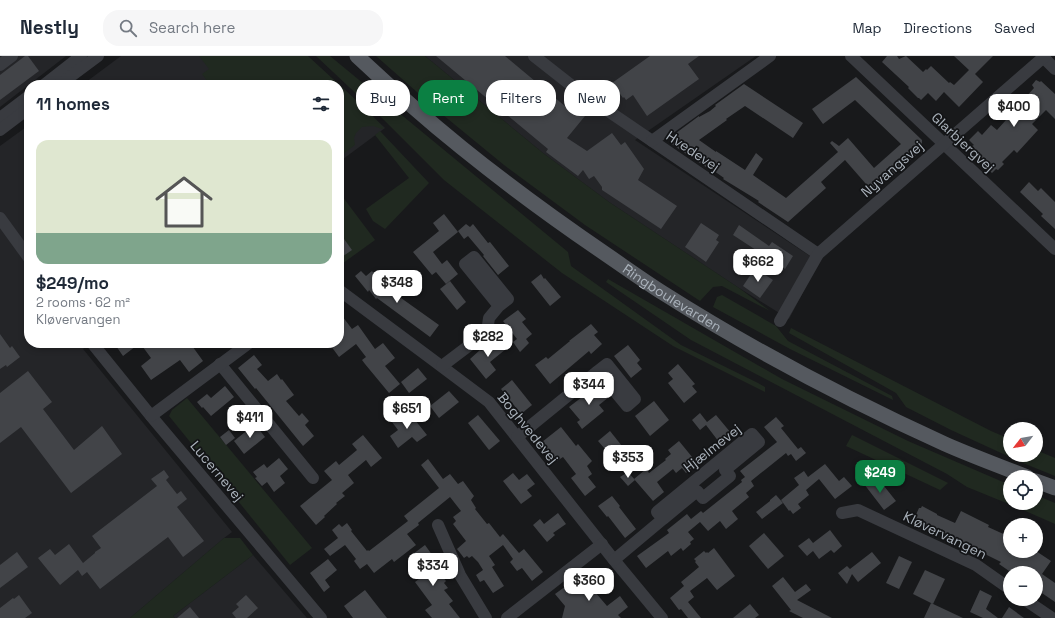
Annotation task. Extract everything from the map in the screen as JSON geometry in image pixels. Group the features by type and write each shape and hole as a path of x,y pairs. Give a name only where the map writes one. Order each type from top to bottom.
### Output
{"main road":[{"name":"Ringboulevarden","path":"357,56 393,90 462,148 522,195 662,293 747,343 824,385 947,445 1010,470"},
{"path":"1043,484 1055,488"}],"street":[{"path":"0,65 12,56"},
{"path":"50,80 81,56"},
{"path":"66,80 98,56"},
{"name":"Hvedevej","path":"534,56 576,89 818,254"},
{"path":"652,141 770,56"},
{"name":"Glarbjergvej","path":"851,56 1055,249"},
{"path":"1043,56 1055,69"},
{"name":"Nyvangsvej","path":"780,322 818,254 1043,56"},
{"path":"0,118 24,100"},
{"path":"0,130 24,112"},
{"path":"0,218 24,251"},
{"name":"Boghvedevej","path":"344,294 489,402 614,560 662,618"},
{"path":"442,366 487,332 489,318 499,306"},
{"name":"Lucernevej","path":"96,348 321,618"},
{"path":"152,416 242,348"},
{"path":"220,364 313,478"},
{"path":"517,437 598,371"},
{"name":"Hjælmevej","path":"614,560 663,520 697,491 703,498 730,476 725,470 759,442 752,434 656,512 663,520"},
{"name":"Kløvervangen","path":"842,513 858,510 976,565 1003,584"},
{"path":"438,524 460,575 486,618"},
{"path":"508,618 602,544"},
{"path":"1034,606 1052,618"}],"shaded area":[{"path":"0,56 66,56 35,80 24,80 24,88 0,107"},
{"path":"121,56 307,56 333,80 89,80"},
{"path":"199,56 308,56 334,80 206,80 202,74 209,69"},
{"path":"316,56 330,56 359,80 356,80 356,94 344,82 344,80 342,80"},
{"path":"376,56 425,56 454,80 418,80 418,93 410,86 410,80 403,80"},
{"path":"425,56 756,56 635,140 819,262 789,319 739,288 609,202 543,153 498,116 556,116 556,80 486,80 486,106 478,100 478,80 454,80"},
{"path":"344,89 356,100 356,116 373,116 384,128 382,129 373,126 362,127 356,133 354,138 355,145 344,153"},
{"path":"344,90 356,101 356,116 372,116 385,128 344,158"},
{"path":"478,100 486,106 486,116 498,116 543,153 609,202 739,288 770,311 722,286 713,287 700,301 585,225 504,165 444,116 478,116"},
{"path":"380,116 403,116 568,252 571,266 681,345 758,383 765,387 765,392 673,346 562,273 444,180"},
{"path":"24,129 24,348 84,348 83,349 232,532 130,618 0,618 0,146"},
{"path":"380,131 429,183 385,229 373,221 366,209 409,178 375,135"},
{"path":"344,199 375,240 344,262"},
{"path":"608,279 782,379 908,441 1003,482 1003,502 967,487 947,474 691,340 606,282"},
{"path":"722,295 776,326 788,341 892,396 893,400 790,349 713,307 717,297"},
{"path":"791,328 1003,436 1003,454 906,407 896,393 789,333"},
{"path":"187,398 312,548 290,565 169,416 172,410"},
{"path":"852,435 948,483 940,490 846,446"},
{"path":"1043,453 1055,458 1055,476 1043,470 1021,462 1043,462"},
{"path":"1043,498 1055,503 1055,524 1023,510 1043,510"},
{"path":"224,538 240,538 253,555 173,616 175,618 130,618"},
{"path":"253,555 307,618 175,618 173,616"}],"building":[{"path":"25,56 28,56 39,71 27,80 24,80 24,82 0,100 0,75"},
{"path":"436,56 505,56 534,80 486,80 486,98 478,91 478,80 465,80"},
{"path":"650,56 699,56 688,64 699,79 647,116 633,95 626,100 624,97 623,98 620,94 620,80 616,80"},
{"path":"887,56 897,56 899,59 906,56 923,72 931,66 949,83 950,82 954,85 969,70 954,56 993,56 975,74 983,82 959,107 944,92 936,101 928,93 921,100 918,98 908,88 909,87 882,62"},
{"path":"856,77 922,140 922,150 873,192 845,160 821,182 826,188 788,222 758,202 759,201 723,179 724,178 707,166 706,167 670,143 672,136 699,116 710,111 716,106 715,105 744,84 803,123 793,138 745,106 699,140 745,170 756,153 763,159 753,175 786,198 838,152 830,143 832,141 839,146 848,138 874,168 901,144 855,100 823,124 812,109"},
{"path":"1036,80 1041,81 1055,94 1055,119 1046,110 1032,124 1038,130 1017,153 1014,150 1002,162 1004,164 992,173 979,160 982,156 972,146 974,145 969,140 978,131 982,135 991,125 997,130 1014,111 1012,109 1034,88 1032,85"},
{"path":"556,99 564,105 564,116 585,116 567,138 587,151 612,133 621,145 625,142 644,169 638,180 677,206 661,229 602,190 602,187 594,176 589,179 583,170 578,176 546,152 548,149 508,116 556,116"},
{"path":"1029,182 1038,191 1041,188 1055,202 1055,229 1041,216 1043,214 1020,192"},
{"path":"444,214 458,232 433,252 442,264 447,260 458,274 446,284 436,272 432,275 413,252 439,231 433,223"},
{"path":"701,223 719,235 716,240 719,242 706,262 685,247"},
{"path":"466,224 470,227 473,224 509,266 498,275 468,236 464,239 458,231"},
{"path":"739,225 769,246 772,242 793,256 785,269 733,235"},
{"path":"344,239 352,250 344,256"},
{"path":"755,268 773,280 760,298 743,286"},
{"path":"361,271 366,276 372,271 397,302 401,298 439,325 430,337 377,298 376,299 369,290 368,292 355,276"},
{"path":"541,274 561,297 550,306 531,282"},
{"path":"450,281 466,302 457,310 440,289"},
{"path":"518,310 526,319 522,322 532,334 526,339 529,343 520,352 513,342 517,339 503,321"},
{"path":"344,319 352,329 358,325 375,349 383,343 395,358 385,366 400,384 389,393 362,360 366,357 356,344 339,357 332,348 344,348"},
{"path":"591,324 598,332 594,335 602,344 591,354 589,351 550,384 535,365 546,357 548,359"},
{"path":"0,334 10,348 12,346 20,357 7,367 6,365 0,369"},
{"path":"497,338 506,349 490,362 496,370 486,379 470,359"},
{"path":"628,345 640,360 637,363 642,369 631,378 614,356"},
{"path":"117,348 133,348 123,356"},
{"path":"144,348 194,348 203,361 189,372 180,360 151,380 141,366 151,358"},
{"path":"254,355 262,365 257,369 268,381 277,374 281,380 282,379 294,395 286,401 299,416 302,413 309,421 305,425 314,436 303,446 238,368"},
{"path":"678,364 695,384 692,386 697,392 684,403 668,383 673,379 668,373"},
{"path":"418,368 427,379 409,393 401,382"},
{"path":"28,371 52,402 43,409 74,450 102,426 122,454 71,493 21,427 0,443 0,393"},
{"path":"512,380 532,405 521,414 501,389"},
{"path":"599,384 609,397 599,405 604,411 582,429 577,422 580,420 569,407"},
{"path":"225,386 234,397 211,416 197,402 207,394 211,398"},
{"path":"449,391 459,402 439,418 430,406"},
{"path":"654,401 669,420 650,436 635,416"},
{"path":"407,410 427,435 417,442 412,437 398,448 390,436 398,430 392,422"},
{"path":"700,413 707,422 716,415 731,433 719,442 706,425 700,430 692,420"},
{"path":"478,415 500,441 489,450 468,423"},
{"path":"776,417 784,426 781,428 798,449 801,447 806,453 796,461 791,454 788,456 786,453 751,481 754,486 746,493 749,497 732,511 738,519 726,529 720,521 708,531 700,522 688,532 694,539 683,551 681,548 671,556 668,551 646,568 637,556 669,533 667,530 687,514 691,519 701,511 703,513 742,482 741,480 745,477 740,471 777,442 764,427"},
{"path":"255,424 265,437 244,454 234,441"},
{"path":"561,427 576,446 578,444 592,461 587,466 592,474 588,477 596,487 585,496 571,478 576,474 563,457 557,461 542,442"},
{"path":"229,430 235,438 226,445 220,437"},
{"path":"610,431 630,456 619,465 598,441"},
{"path":"363,435 382,458 371,467 366,460 348,475 354,483 342,493 345,496 336,503 337,504 316,525 300,506 332,480 324,471 336,461 339,465 357,450 352,444"},
{"path":"679,441 697,463 686,473 682,468 676,473 673,469 657,482 664,492 653,501 634,479 646,469 649,473 666,460 665,459 671,454 668,450"},
{"path":"279,458 288,469 280,476 285,483 274,492 267,482 262,486 255,478 257,477 253,472 264,464 267,468"},
{"path":"428,459 443,479 450,474 458,484 463,481 474,496 471,500 476,508 475,509 487,524 489,523 500,537 503,534 519,553 524,549 543,572 532,581 522,568 517,571 510,562 513,559 503,545 489,556 495,565 492,567 504,586 493,593 484,580 480,582 476,575 483,570 478,562 472,556 469,558 467,556 464,558 457,549 466,541 453,524 456,521 453,517 461,511 450,497 407,534 416,545 394,562 392,559 374,573 367,564 360,569 354,561 356,559 345,545 330,556 324,549 338,538 332,530 339,524 342,527 347,523 352,530 351,531 367,551 369,551 408,521 404,516 439,488 421,465"},
{"path":"825,464 839,481 844,477 852,486 835,499 819,479 806,490 809,495 798,504 801,508 793,514 781,500 799,485 794,478 804,471 808,477"},
{"path":"164,470 169,477 166,480 177,494 181,491 187,499 177,507 204,541 183,557 168,537 100,589 87,572 82,576 78,570 60,585 38,558 50,549 55,555 69,544 83,563 101,548 92,536 157,486 151,479"},
{"path":"628,472 635,480 628,486 620,477"},
{"path":"513,473 519,480 527,474 535,484 527,490 532,496 521,504 503,481"},
{"path":"872,478 880,489 884,486 896,501 884,510 864,484"},
{"path":"776,495 783,503 762,519 756,512"},
{"path":"612,496 636,529 625,538 598,506"},
{"path":"922,506 955,523 961,511 989,525 988,527 1003,534 1003,558 1043,558 1043,556 1051,561 1043,573 1043,566 1003,567 999,564 1001,562 914,519 919,508"},
{"path":"558,513 566,524 553,533 555,535 547,542 533,525 540,519 544,524"},
{"path":"830,530 842,546 834,553 831,550 819,559 813,551 807,556 798,546 809,538 813,543"},
{"path":"764,533 784,556 768,569 749,546"},
{"path":"425,545 435,559 431,562 446,581 444,583 448,588 444,590 453,601 449,604 460,618 432,618 425,610 432,605 415,582 419,579 414,574 423,567 413,554"},
{"path":"714,548 735,576 717,590 707,578 690,591 694,597 688,602 701,618 688,618 681,609 679,610 670,598 684,586 681,582 699,567 694,559 704,551 708,553"},
{"path":"17,552 28,567 0,588 0,565"},
{"path":"872,552 881,563 858,582 852,574 847,584 838,573 847,566 850,569"},
{"path":"899,556 912,562 899,589 886,583"},
{"path":"328,559 337,570 325,580 330,587 324,592 310,573"},
{"path":"925,570 945,579 933,604 913,594"},
{"path":"595,573 604,584 595,592 607,606 620,596 628,607 618,615 621,618 562,618 565,606 555,594 566,586 571,593"},
{"path":"1043,575 1055,583 1055,602 1043,594"},
{"path":"783,577 795,592 806,584 811,590 797,600 832,618 803,618 789,611 791,610 772,586"},
{"path":"365,590 387,618 353,618 344,606"},
{"path":"980,590 992,596 986,609 998,618 983,618 970,612"},
{"path":"19,595 32,613 25,618 0,618 0,608"},
{"path":"246,595 258,608 247,618 236,618 232,613 239,607 236,604"},
{"path":"931,603 963,618 924,618"},
{"path":"750,604 759,615 755,618 733,618"},
{"path":"190,607 199,618 177,618"},
{"path":"1009,607 1024,618 1002,618"}]}
